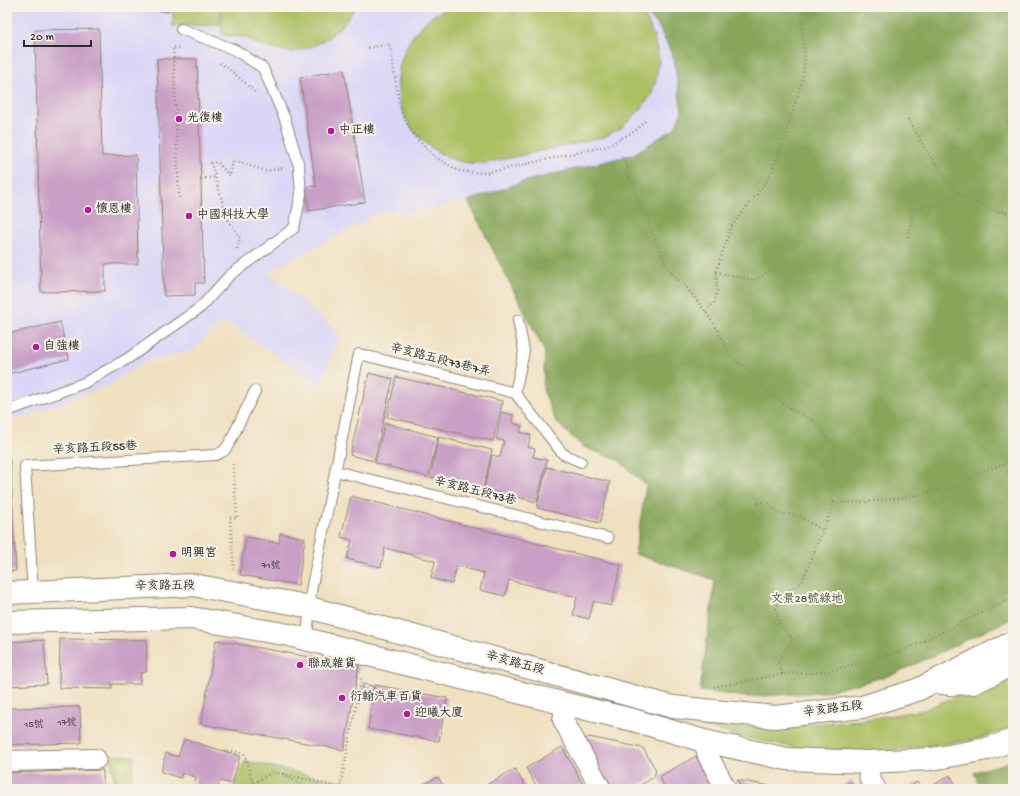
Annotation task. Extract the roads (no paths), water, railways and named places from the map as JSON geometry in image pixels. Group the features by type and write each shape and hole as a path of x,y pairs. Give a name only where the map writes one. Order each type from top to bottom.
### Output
{"main road":[{"name":"辛亥路五段","path":"7,593 193,585 309,607 673,707 775,717 862,707 917,690 1013,642"},
{"path":"7,622 191,618 289,635 633,720 704,741 787,759 867,762 932,759 987,749 1013,740"},
{"path":"934,681 950,684 973,683 1013,664"}],"street":[{"path":"566,704 563,720 601,789"},
{"path":"704,741 708,756 726,789"},
{"path":"7,761 96,759"},
{"path":"867,762 870,780 876,789"}],"lane":[{"path":"7,411 84,383 127,359 201,307 229,276 294,228 301,194 299,166 285,119 263,68 235,50 181,29"},
{"path":"518,320 524,351 515,394 563,454 581,462"},
{"name":"辛亥路五段73巷7弄","path":"335,471 359,354 515,394"},
{"name":"辛亥路五段55巷","path":"33,593 25,466 216,455 224,451 230,444 255,391"},
{"path":"307,639 309,607 313,580 335,471"},
{"name":"辛亥路五段73巷","path":"335,471 608,538"}],"place":[{"name":"光復樓","path":"179,119"},
{"name":"中正樓","path":"331,131"},
{"name":"懷恩樓","path":"88,210"},
{"name":"中國科技大學","path":"189,216"},
{"name":"自強樓","path":"36,347"},
{"name":"明興宮","path":"173,554"},
{"name":"聯成雜貨","path":"300,665"},
{"name":"衍翰汽車百貨","path":"342,698"},
{"name":"迎曦大廈","path":"407,714"}],"park label":[{"name":"文景28號綠地","path":"807,600"}]}
